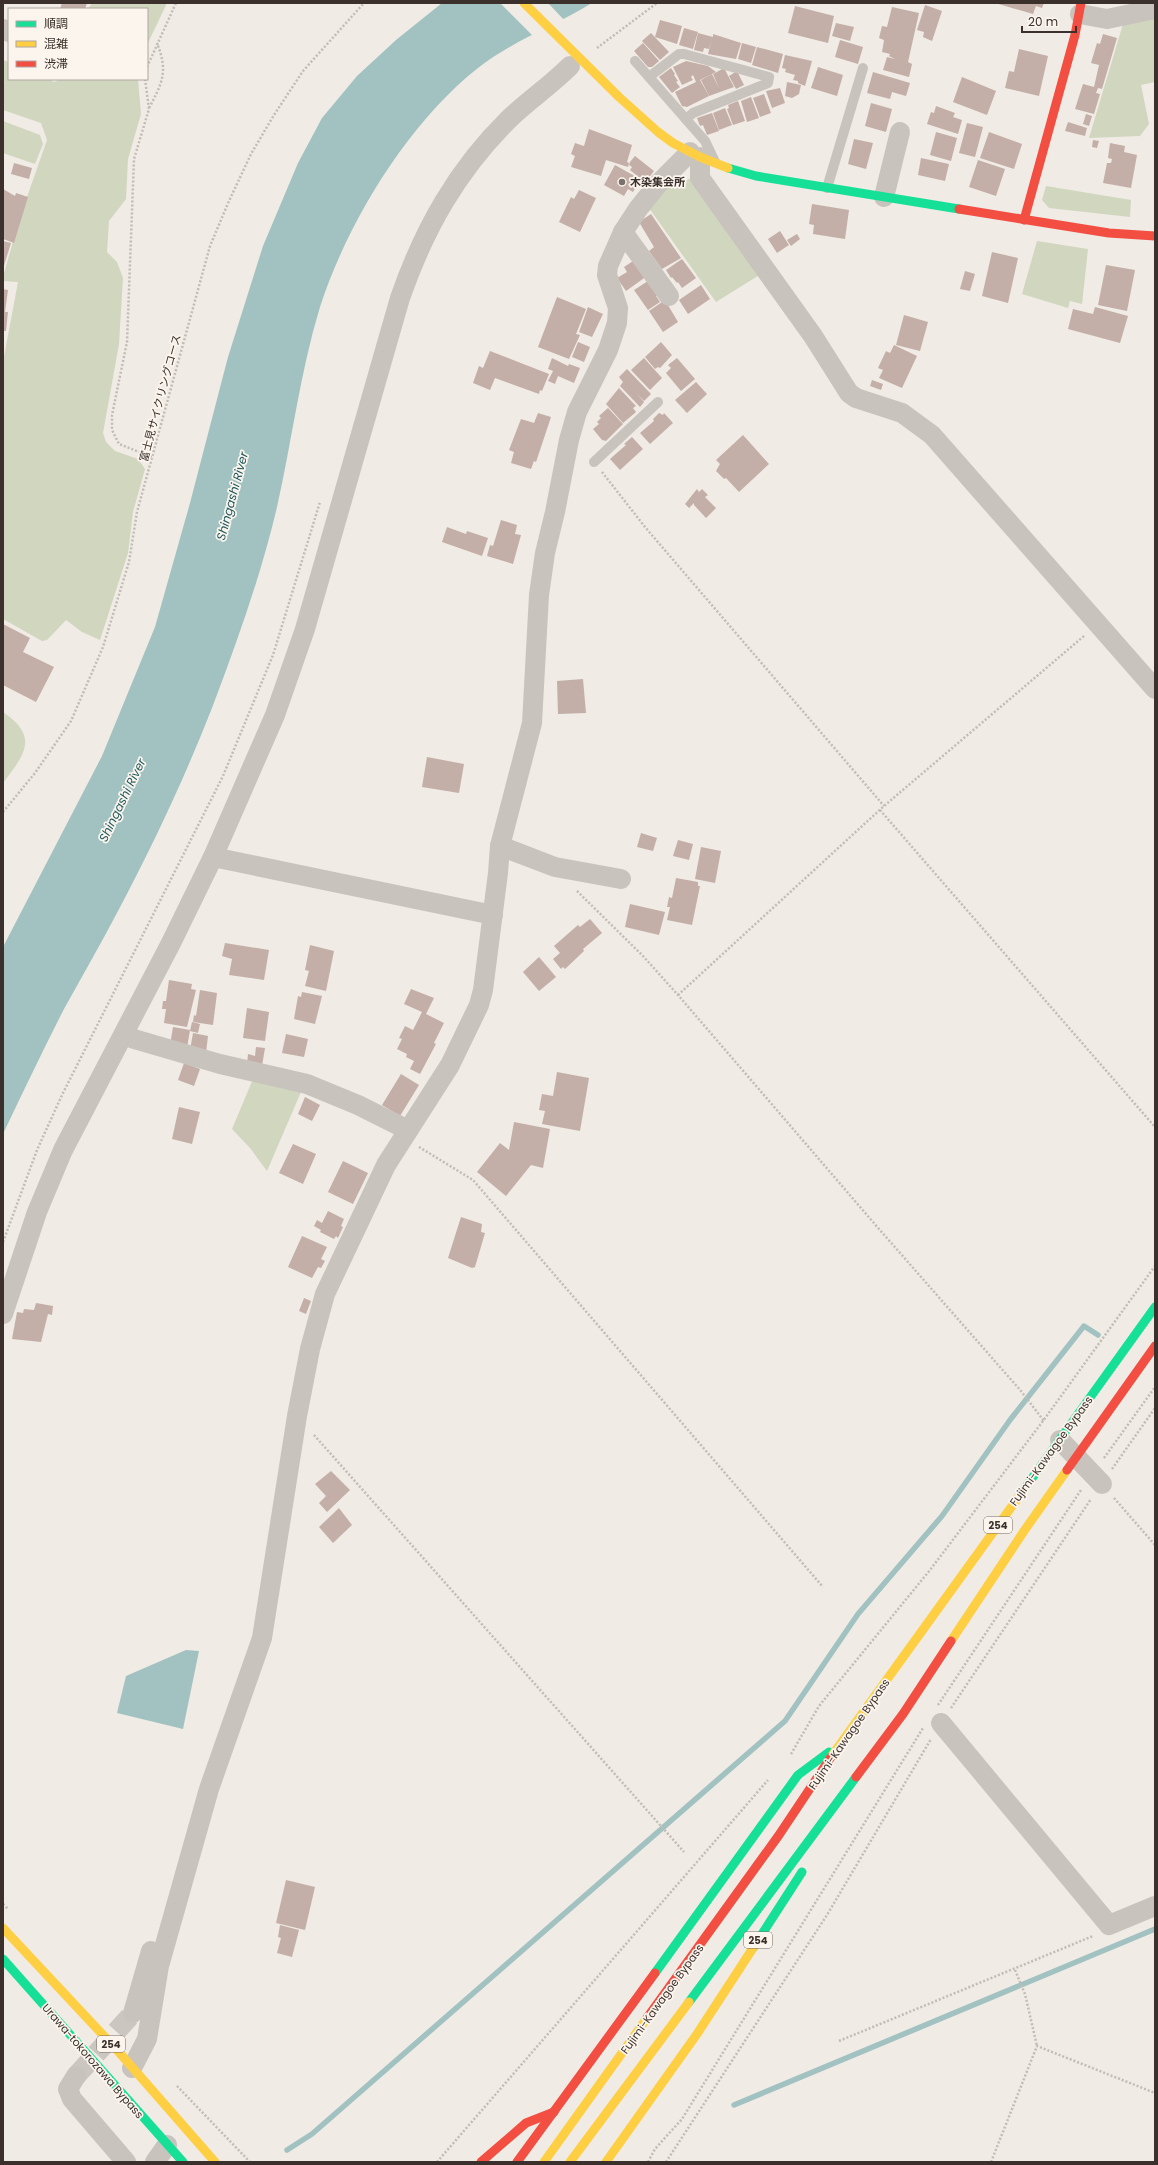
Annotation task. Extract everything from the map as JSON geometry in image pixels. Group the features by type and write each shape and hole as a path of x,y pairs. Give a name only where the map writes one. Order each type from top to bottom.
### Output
{"main road":[{"path":"524,3 571,59 658,132 702,158 756,176 1109,233 1155,236"},
{"path":"1024,220 1081,8"},
{"name":"Fujimi-Kawagoe Bypass","path":"544,2162 780,1836 841,1743 1155,1307"},
{"name":"Fujimi-Kawagoe Bypass","path":"570,2162 903,1714 1024,1531 1155,1346"},
{"name":"254","path":"828,1832 903,1714"},
{"name":"254","path":"517,2162 798,1775 841,1743"},
{"name":"254","path":"606,2162 697,2034 807,1864"},
{"name":"Urawa-tokorozawa Bypass","path":"3,1928 132,2068 215,2162"},
{"name":"Urawa-tokorozawa Bypass","path":"3,1959 183,2162"},
{"path":"481,2162 526,2123 554,2112"},
{"name":"254","path":"193,2136 218,2151"}],"street":[{"path":"1081,8 1107,19 1155,9"},
{"path":"3,1314 37,1212 63,1150 171,944 213,857 258,757 291,673 330,547 400,298 413,261 442,204 482,148 571,59"},
{"path":"884,197 900,132"},
{"path":"132,2068 147,2039 159,1966 186,1866 218,1761 262,1638 297,1416 310,1349 325,1294 365,1208 405,1133 450,1065 479,1004 484,983 500,846 532,723 539,594 545,553 573,426 578,412 608,350 617,323 618,308 607,275 608,266 624,232 646,197 702,158"},
{"path":"702,158 700,178 813,336 849,393 856,398 902,413 926,429 1155,689"},
{"path":"624,232 669,296"},
{"path":"500,846 555,867 621,879"},
{"path":"213,857 493,915"},
{"path":"124,1034 134,1039 220,1064 307,1084 358,1105 405,1133"},
{"path":"1060,1440 1096,1478"},
{"path":"935,1718 1109,1925 1155,1906"},
{"path":"133,2013 169,1889 186,1866"},
{"path":"76,2076 68,2088 72,2100 126,2162"},
{"path":"156,2162 167,2145"}],"lane":[{"path":"649,77 679,54 684,54 769,77 768,83 693,113 686,119"},
{"path":"635,61 705,140 702,158"},
{"path":"827,188 864,68"},
{"path":"594,462 658,402"}],"path":[{"path":"148,65 176,3"},
{"name":"富士見サイクリングコース","path":"3,812 35,773 71,721 103,647 129,562 137,512 210,246 251,154 274,115 303,71 364,3"},
{"path":"592,52 657,3"},
{"path":"152,457 119,444 112,430 112,415 127,342 134,159 149,109 164,78 164,60 157,43"},
{"path":"145,80 149,109"},
{"path":"594,462 645,527 884,806"},
{"path":"3,1242 36,1150 62,1095 160,906 223,776 273,655 322,497"},
{"path":"678,995 884,806 1097,624"},
{"path":"880,810 1155,1127"},
{"path":"574,888 643,956 678,995 879,1229 1021,1391 1039,1414"},
{"path":"405,1133 474,1180 823,1587"},
{"path":"788,1757 819,1706 930,1570 1043,1421 1155,1266"},
{"path":"648,2162 655,2149 682,2119 935,1718 1080,1492 1096,1478 1101,1462 1155,1388"},
{"path":"666,2162 827,1915 935,1718 1096,1478 1155,1408"},
{"path":"297,1416 684,1852"},
{"path":"1096,1478 1155,1545"},
{"path":"437,2162 773,1774"},
{"path":"839,2041 1015,1970 1106,1931 1109,1925"},
{"path":"991,2162 1037,2046 1025,1994 1015,1970"},
{"path":"1037,2046 1155,2093"}],"green space":[{"path":"92,3 167,3 148,43 148,8 89,8"},
{"path":"1155,17 1155,82 1141,85 1149,124 1140,136 1089,138 1123,24"},
{"path":"3,60 8,62 8,80 51,80 54,82 59,80 138,80 141,114 128,159 126,199 109,221 107,252 117,262 123,278 119,344 103,433 106,442 115,451 138,459 145,469 133,512 128,553 100,640 82,632 66,620 47,640 42,641 3,619 3,362 18,282 3,281 3,277 20,217 47,140 41,123 3,110"},
{"path":"3,121 40,135 43,144 35,164 3,153"},
{"path":"691,178 761,274 716,302 649,208 664,190"},
{"path":"1046,186 1131,200 1130,217 1049,208 1042,200"},
{"path":"1037,241 1088,249 1082,304 1070,301 1068,308 1022,294"},
{"path":"3,712 22,730 25,738 25,746 17,764 3,783"},
{"path":"253,1079 301,1092 267,1171 250,1148 232,1129"}],"water":[{"name":"Shingashi River","path":"442,3 592,3 491,58 452,91 404,146 363,209 346,242 320,307 307,356 277,507 264,558 248,608 202,734 144,861 112,923 64,1009 3,1134 3,947 102,756 155,627 190,503 228,357 263,246 298,163 322,118 357,76 396,40"},
{"path":"186,1650 199,1651 183,1729 117,1713 126,1676"}],"pier":[{"path":"500,3 548,3 566,22 534,37"}],"building":[{"path":"62,3 87,3 85,8 60,8"},
{"path":"995,3 1044,3 1042,8 1036,6 1033,14"},
{"path":"925,5 942,11 932,41 923,37 924,32 917,30"},
{"path":"795,6 834,16 828,43 788,33"},
{"path":"892,7 919,13 908,62 912,64 909,77 883,70 887,57 895,59 889,56 890,54 882,52 884,40 879,38 882,26 887,27"},
{"path":"660,20 682,26 677,44 655,37"},
{"path":"836,23 854,27 850,41 832,36"},
{"path":"684,28 698,32 693,49 679,45"},
{"path":"651,33 669,52 660,60 642,41"},
{"path":"698,33 713,37 713,34 741,43 736,59 708,54 712,38 709,49 704,48 703,52 694,50"},
{"path":"1103,34 1117,38 1102,89 1098,88 1096,93 1100,94 1094,114 1075,109 1083,84 1094,87 1099,65 1091,63 1097,43 1100,44"},
{"path":"840,40 863,47 858,64 835,57"},
{"path":"643,43 659,61 652,67 648,67 634,51"},
{"path":"742,43 756,47 751,63 738,59"},
{"path":"757,47 783,54 778,73 752,65"},
{"path":"1019,49 1048,56 1039,96 1005,88 1009,71 1014,72"},
{"path":"785,55 812,61 805,86 798,83 798,81 793,80 795,75 785,72 786,69 782,68"},
{"path":"686,61 708,66 716,72 700,80 709,96 687,107 682,106 675,92 696,82 693,75 691,77 693,80 682,85 673,67"},
{"path":"818,67 843,75 837,96 811,88"},
{"path":"671,68 678,81 676,82 680,87 672,93 659,77"},
{"path":"724,68 734,87 709,96 701,80 712,74 719,88 713,74"},
{"path":"737,71 744,85 736,89 729,76"},
{"path":"873,72 910,83 906,96 892,92 890,99 867,93"},
{"path":"962,77 996,91 987,115 953,102"},
{"path":"787,82 801,85 799,94 792,98 785,96"},
{"path":"780,88 785,103 772,108 766,91"},
{"path":"764,94 771,113 760,117 753,98"},
{"path":"751,97 759,118 747,122 741,101"},
{"path":"738,101 745,121 733,125 727,109 729,108 728,105"},
{"path":"871,103 892,109 886,132 865,126"},
{"path":"936,106 955,113 953,117 962,120 958,134 927,124 931,112 934,113"},
{"path":"725,108 732,125 719,130 713,113"},
{"path":"712,113 719,131 707,135 703,125 700,126 697,118"},
{"path":"1086,114 1092,116 1089,126 1083,124"},
{"path":"1068,122 1087,128 1085,136 1065,131"},
{"path":"967,123 983,127 975,157 959,153"},
{"path":"589,129 632,145 627,162 629,163 628,167 606,160 601,176 571,167 575,156 571,154 575,143 584,146"},
{"path":"936,132 957,138 951,161 930,155"},
{"path":"989,132 1022,144 1014,169 980,158"},
{"path":"854,139 873,143 866,169 848,164"},
{"path":"1093,140 1099,141 1097,148 1092,147"},
{"path":"1110,143 1125,146 1124,152 1137,155 1131,188 1103,183 1107,163 1111,163 1112,159 1108,158"},
{"path":"635,156 654,171 648,179 646,177 641,179 630,170 632,167 629,165 630,162"},
{"path":"921,158 949,164 945,181 918,175"},
{"path":"978,160 1005,169 996,196 969,187"},
{"path":"14,163 32,168 29,179 11,174"},
{"name":"木染集会所","path":"615,165 640,179 633,192 628,189 624,196 604,185"},
{"path":"3,189 15,196 16,193 28,197 14,243 3,239"},
{"path":"579,190 596,198 580,232 559,222 571,197 574,199"},
{"path":"812,204 849,210 845,239 813,234 814,225 809,224"},
{"path":"651,214 681,258 662,269 649,251 654,247 639,222"},
{"path":"780,231 789,245 777,253 768,239"},
{"path":"797,234 800,239 791,246 787,240"},
{"path":"3,241 11,243 3,269"},
{"path":"992,252 1018,258 1008,303 982,296"},
{"path":"636,259 647,276 626,291 617,278 627,272 624,267"},
{"path":"682,259 696,278 682,288 678,282 677,283 672,277 671,278 666,270"},
{"path":"1106,265 1135,270 1127,311 1098,305"},
{"path":"965,271 975,274 970,291 960,289"},
{"path":"648,281 659,294 656,296 660,302 648,310 634,290"},
{"path":"701,285 710,299 688,314 679,300"},
{"path":"3,289 8,290 5,312 8,312 6,331 3,331"},
{"path":"557,297 586,309 576,334 580,335 569,359 538,347"},
{"path":"665,300 678,322 663,332 649,311"},
{"path":"588,307 603,314 592,337 579,332"},
{"path":"1095,307 1128,316 1120,343 1068,329 1073,309 1093,314"},
{"path":"904,315 928,322 920,351 896,345"},
{"path":"578,342 590,347 584,362 572,357"},
{"path":"661,342 672,355 660,368 658,367 655,369 645,357"},
{"path":"894,345 917,356 902,388 879,378 883,370 878,368 886,351 890,353"},
{"path":"490,351 549,374 542,391 540,390 539,394 495,378 490,390 473,383 479,366 483,368"},
{"path":"552,358 568,366 569,364 580,368 574,383 558,376 555,384 548,381 553,371 548,369"},
{"path":"644,358 662,378 650,390 631,370"},
{"path":"677,358 695,379 681,391 666,373 671,368 668,365"},
{"path":"627,369 651,394 644,401 637,394 644,402 640,407 620,386 623,382 619,377"},
{"path":"872,380 883,384 881,390 870,386"},
{"path":"696,382 707,394 687,413 675,400"},
{"path":"619,388 636,406 633,408 636,412 623,423 606,404"},
{"path":"608,408 623,424 606,441 602,440 593,429 599,424 597,422 601,418 599,416"},
{"path":"538,413 551,417 536,462 534,461 531,469 511,463 514,452 509,450 521,419 534,423"},
{"path":"659,413 663,415 664,413 673,423 650,444 640,433 654,421 653,419"},
{"path":"743,435 769,464 739,492 726,478 724,479 716,471 720,464 716,460"},
{"path":"632,437 643,449 620,470 610,459 626,445 624,444"},
{"path":"697,489 699,492 702,489 708,495 705,497 716,508 706,518 694,505 694,503 689,508 685,504"},
{"path":"501,520 517,525 515,534 521,535 513,564 487,556 490,545 493,546"},
{"path":"447,527 466,534 467,531 488,538 482,556 442,542"},
{"path":"3,624 30,638 23,652 54,667 36,702 3,685"},
{"path":"583,679 586,713 558,714 557,681"},
{"path":"427,757 464,764 459,793 422,787"},
{"path":"641,833 657,838 653,851 637,847"},
{"path":"678,840 693,844 689,860 673,856"},
{"path":"701,847 721,851 715,883 695,879"},
{"path":"676,878 698,882 698,886 700,886 692,925 667,920 670,907 667,907 669,897 672,898"},
{"path":"630,904 665,912 659,935 625,927"},
{"path":"590,919 602,933 583,949 584,951 565,969 563,967 561,969 553,959 560,953 554,946 578,925 580,927"},
{"path":"225,943 269,950 264,980 229,975 232,959 222,956"},
{"path":"310,945 334,951 326,991 305,986 309,971 305,970"},
{"path":"539,957 556,977 539,991 523,972"},
{"path":"169,980 192,984 191,989 196,990 187,1027 164,1023 166,1009 162,1009 163,1001 166,1001"},
{"path":"411,989 434,998 426,1014 444,1023 434,1043 436,1044 420,1074 410,1069 414,1061 406,1057 407,1054 397,1049 402,1039 399,1038 405,1026 413,1030 422,1012 404,1004"},
{"path":"200,990 217,993 213,1025 193,1022 194,1015 196,1016"},
{"path":"302,992 322,996 315,1024 294,1019 298,996 301,997"},
{"path":"247,1008 269,1012 265,1041 243,1038"},
{"path":"192,1022 200,1024 198,1033 190,1031"},
{"path":"173,1027 190,1030 187,1048 170,1045"},
{"path":"193,1033 208,1036 206,1053 190,1050"},
{"path":"286,1034 308,1039 304,1057 282,1053"},
{"path":"256,1047 265,1048 262,1066 247,1064 248,1054 255,1056"},
{"path":"184,1063 200,1069 194,1086 178,1080"},
{"path":"557,1072 589,1078 580,1131 542,1124 545,1111 539,1110 542,1094 553,1096"},
{"path":"401,1074 419,1085 400,1116 382,1105"},
{"path":"305,1097 320,1105 312,1121 298,1114"},
{"path":"179,1107 200,1112 192,1144 172,1139"},
{"path":"514,1122 550,1129 543,1168 531,1165 506,1196 477,1172 500,1143 509,1150"},
{"path":"293,1144 316,1154 303,1184 279,1173"},
{"path":"343,1161 368,1173 353,1204 328,1192"},
{"path":"328,1211 344,1219 341,1226 343,1227 338,1238 336,1236 334,1239 320,1232 321,1230 314,1226 317,1220 322,1223"},
{"path":"461,1217 482,1224 481,1232 485,1233 475,1267 472,1268 448,1258"},
{"path":"302,1236 327,1247 321,1259 325,1261 321,1268 318,1267 312,1278 288,1267"},
{"path":"304,1298 311,1301 306,1314 299,1311"},
{"path":"36,1303 53,1306 52,1315 48,1314 41,1342 12,1339 17,1312 23,1313 24,1309 34,1310"},
{"path":"331,1471 350,1490 327,1512 319,1503 326,1496 315,1484"},
{"path":"339,1508 352,1525 333,1543 319,1527"},
{"path":"286,1880 315,1887 305,1930 276,1923"},
{"path":"280,1925 299,1930 292,1957 277,1953 281,1938 278,1937"}],"waterway":[{"path":"287,2150 312,2134 785,1721 858,1614 942,1516 1010,1420 1084,1326 1098,1335"},
{"path":"734,2105 1155,1929"}],"tunnel":[{"path":"76,2076 133,2013"}],"traffic: fast":[{"path":"728,168 756,176 959,209"},
{"path":"1020,1495 1155,1307"},
{"path":"655,1973 798,1775 829,1752"},
{"path":"689,2002 856,1777"},
{"path":"753,1948 802,1872"},
{"path":"3,1959 183,2162"}],"traffic: slow":[{"path":"524,3 619,97 658,132 673,143 700,157 728,168"},
{"path":"951,1641 1024,1531 1067,1470"},
{"path":"831,1757 1020,1495"},
{"path":"3,1928 117,2050 215,2162"},
{"path":"606,2162 697,2034 753,1948"},
{"path":"570,2162 689,2002"},
{"path":"544,2162 647,2018"}],"traffic: jam":[{"path":"1024,220 1075,35 1081,3"},
{"path":"959,209 1109,233 1155,236"},
{"path":"1067,1470 1155,1346"},
{"path":"856,1777 903,1714 951,1641"},
{"path":"647,2018 779,1835 831,1757"},
{"path":"517,2162 655,1973"},
{"path":"481,2162 526,2123 554,2112"}],"place":[{"name":"木染集会所","path":"622,182"}]}
